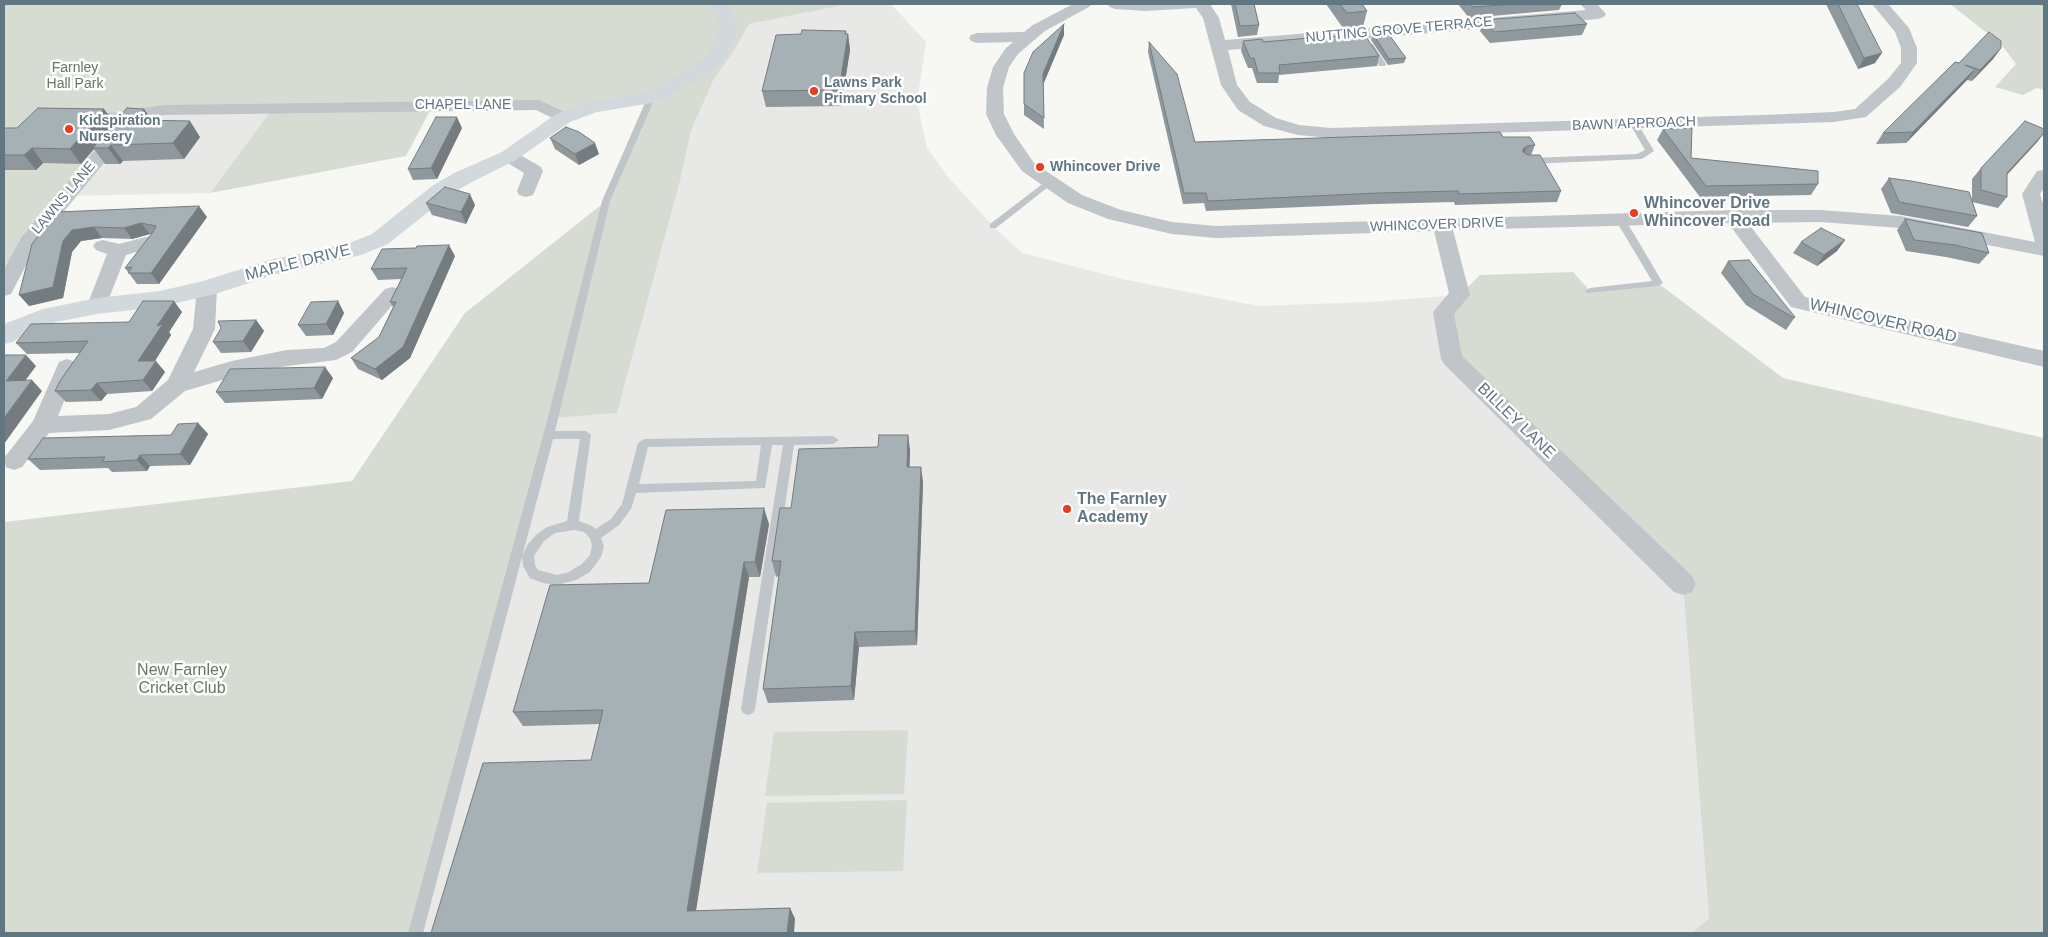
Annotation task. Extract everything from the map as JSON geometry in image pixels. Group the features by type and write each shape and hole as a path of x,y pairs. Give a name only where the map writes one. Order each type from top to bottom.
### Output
{"street":[{"path":"562,118 593,107 651,98 696,73 716,58 729,29 720,4"},
{"name":"WHINCOVER DRIVE","path":"1084,4 1039,28 1012,51 1001,66 995,88 994,114 1005,135 1028,167 1075,199 1114,215 1172,228 1216,232 1732,216 1820,216 1900,222 2044,250"},
{"path":"1115,4 1145,6 1194,4"},
{"name":"BAWN APPROACH","path":"1200,4 1206,8 1211,18 1217,46 1229,84 1244,106 1270,122 1298,130 1331,133 1834,117 1860,113 1894,84 1909,63 1909,48 1903,31 1880,4"},
{"name":"NUTTING GROVE TERRACE","path":"1217,46 1598,14 1588,4"},
{"path":"977,38 1028,37"},
{"name":"CHAPEL LANE","path":"135,114 174,110 539,105 562,118"},
{"name":"LAWNS LANE","path":"4,289 28,242 135,114"},
{"name":"MAPLE DRIVE","path":"4,336 16,328 52,315 97,306 160,299 207,288 273,267 352,250 380,239 440,191 462,178 509,156 562,118"},
{"path":"509,156 534,171 526,191"},
{"path":"2044,174 2031,194 2044,241"},
{"name":"WHINCOVER ROAD","path":"1732,216 1798,302 2044,359"},
{"name":"BILLEY LANE","path":"1442,225 1460,295 1443,312 1452,359 1683,584"},
{"path":"97,306 111,248 150,242"},
{"path":"177,385 204,329 207,288"},
{"path":"43,425 109,422 143,413 177,385 241,367 287,358 328,355 344,347 392,294"},
{"path":"14,460 43,425 67,367"}],"lane":[{"path":"1360,33 1382,64"},
{"path":"415,933 547,435 606,201 651,98"},
{"path":"82,115 135,114"},
{"path":"1524,162 1640,157 1650,151 1634,124"},
{"path":"993,226 1049,182"},
{"path":"1590,291 1658,282 1620,219"},
{"path":"547,435 586,435 572,526"},
{"path":"595,536 615,522 627,506 644,443 833,440"},
{"path":"631,489 761,485 768,441"},
{"path":"748,709 789,441"},
{"path":"572,526 588,529 595,536 598,546 595,557 586,568 572,576 557,580 543,578 534,574 529,566 528,556 532,547 551,530 572,526"}],"shaded area":[{"name":"The Farnley Academy","path":"848,4 891,4 926,42 917,102 927,148 948,177 993,226 1022,253 1127,280 1258,306 1369,302 1459,295 1683,584 1709,918 1692,933 415,933 553,417 617,413 680,181 691,131 713,81 735,49 749,23"},
{"path":"273,108 210,193 66,196 135,114"}],"green space":[{"path":"4,4 848,4 749,24 735,49 713,81 691,131 680,181 617,413 553,418 415,933 4,933 4,522 352,481 465,313 606,201 651,99 563,118 539,105 433,105 406,156 210,193 273,108 135,114 28,242 4,289"},
{"path":"1950,4 2044,4 2044,90 2037,88 2023,95 1995,87 2016,64 2001,44"},
{"path":"1573,272 1590,291 1658,283 1783,378 2044,438 2044,933 1692,933 1709,918 1683,584 1452,359 1443,312 1480,275"},
{"path":"908,730 904,794 765,796 774,732"},
{"path":"907,800 903,871 757,873 767,803"}],"building":[{"path":"1235,4 1254,4 1259,25 1240,26"},
{"path":"1340,4 1362,4 1367,11 1347,13"},
{"path":"1470,4 1516,4 1473,7"},
{"path":"1838,4 1857,4 1882,53 1864,58"},
{"path":"1575,13 1587,24 1494,32 1484,20"},
{"path":"1064,24 1043,74 1044,118 1024,104 1024,73 1033,52"},
{"path":"802,30 846,31 845,34 848,34 839,90 762,91 776,35 801,34"},
{"path":"1362,31 1379,56 1279,65 1280,73 1258,73 1254,58 1250,58 1243,41 1262,39 1263,42 1358,36 1354,32"},
{"path":"1989,32 2001,41 2001,48 1980,70 1965,65 1975,69 1913,132 1883,133 1955,62 1959,63"},
{"path":"1373,34 1376,37 1390,36 1406,58 1389,59"},
{"path":"1149,42 1177,74 1195,142 1500,132 1503,137 1530,137 1535,145 1527,146 1523,149 1523,152 1528,155 1540,155 1561,191 1459,194 1458,191 1378,193 1208,201 1206,193 1184,193"},
{"path":"38,108 104,109 70,149 32,148 24,155 4,155 4,128 17,128"},
{"path":"127,108 144,109 135,120 190,121 173,143 111,145 108,148 93,148"},
{"path":"436,117 457,117 431,168 408,169"},
{"path":"2025,121 2044,129 2044,133 2007,173 2007,197 1981,190 1981,168"},
{"path":"566,127 579,132 595,143 575,154 550,138"},
{"path":"1692,128 1691,158 1818,171 1818,184 1706,186 1663,129"},
{"path":"1889,178 1969,192 1977,216 1899,202"},
{"path":"445,187 470,194 461,212 426,203"},
{"path":"199,206 151,273 128,273 132,267 125,268 156,226 141,223 124,228 94,227 72,230 63,241 53,287 19,295 32,244 57,212"},
{"path":"1905,219 1982,233 1989,253 1955,245 1914,240"},
{"path":"1821,228 1845,240 1824,255 1801,242"},
{"path":"449,245 403,347 375,369 351,358 379,337 396,302 390,302 407,268 371,269 382,249"},
{"path":"1749,260 1794,318 1753,294 1728,261"},
{"path":"143,301 174,301 157,326 163,324 138,361 156,361 143,380 97,383 91,390 55,391 88,341 16,343 31,324 129,322"},
{"path":"338,301 326,324 298,325 311,302"},
{"path":"256,320 243,341 213,342 221,328 218,321"},
{"path":"4,355 26,355 6,381 32,380 4,418"},
{"path":"325,367 314,388 216,392 230,369"},
{"path":"198,423 180,454 140,455 137,460 102,462 105,457 28,459 43,438 171,435 178,424"},
{"path":"879,435 908,435 907,467 921,467 915,631 855,632 851,686 763,689 781,561 772,561 780,508 791,508 799,449 878,447"},
{"path":"764,508 755,562 744,562 687,911 790,908 787,933 431,933 483,763 591,760 603,710 513,712 550,585 649,583 666,510"}],"place":[{"name":"Lawns Park Primary School","path":"814,91"},
{"name":"Kidspiration Nursery","path":"69,129"},
{"name":"Whincover Drive","path":"1040,167"},
{"name":"Whincover Drive Whincover Road","path":"1634,213"},
{"name":"The Farnley Academy","path":"1067,509"}],"park label":[{"name":"Farnley Hall Park","path":"75,76"},
{"name":"New Farnley Cricket Club","path":"182,680"}]}
